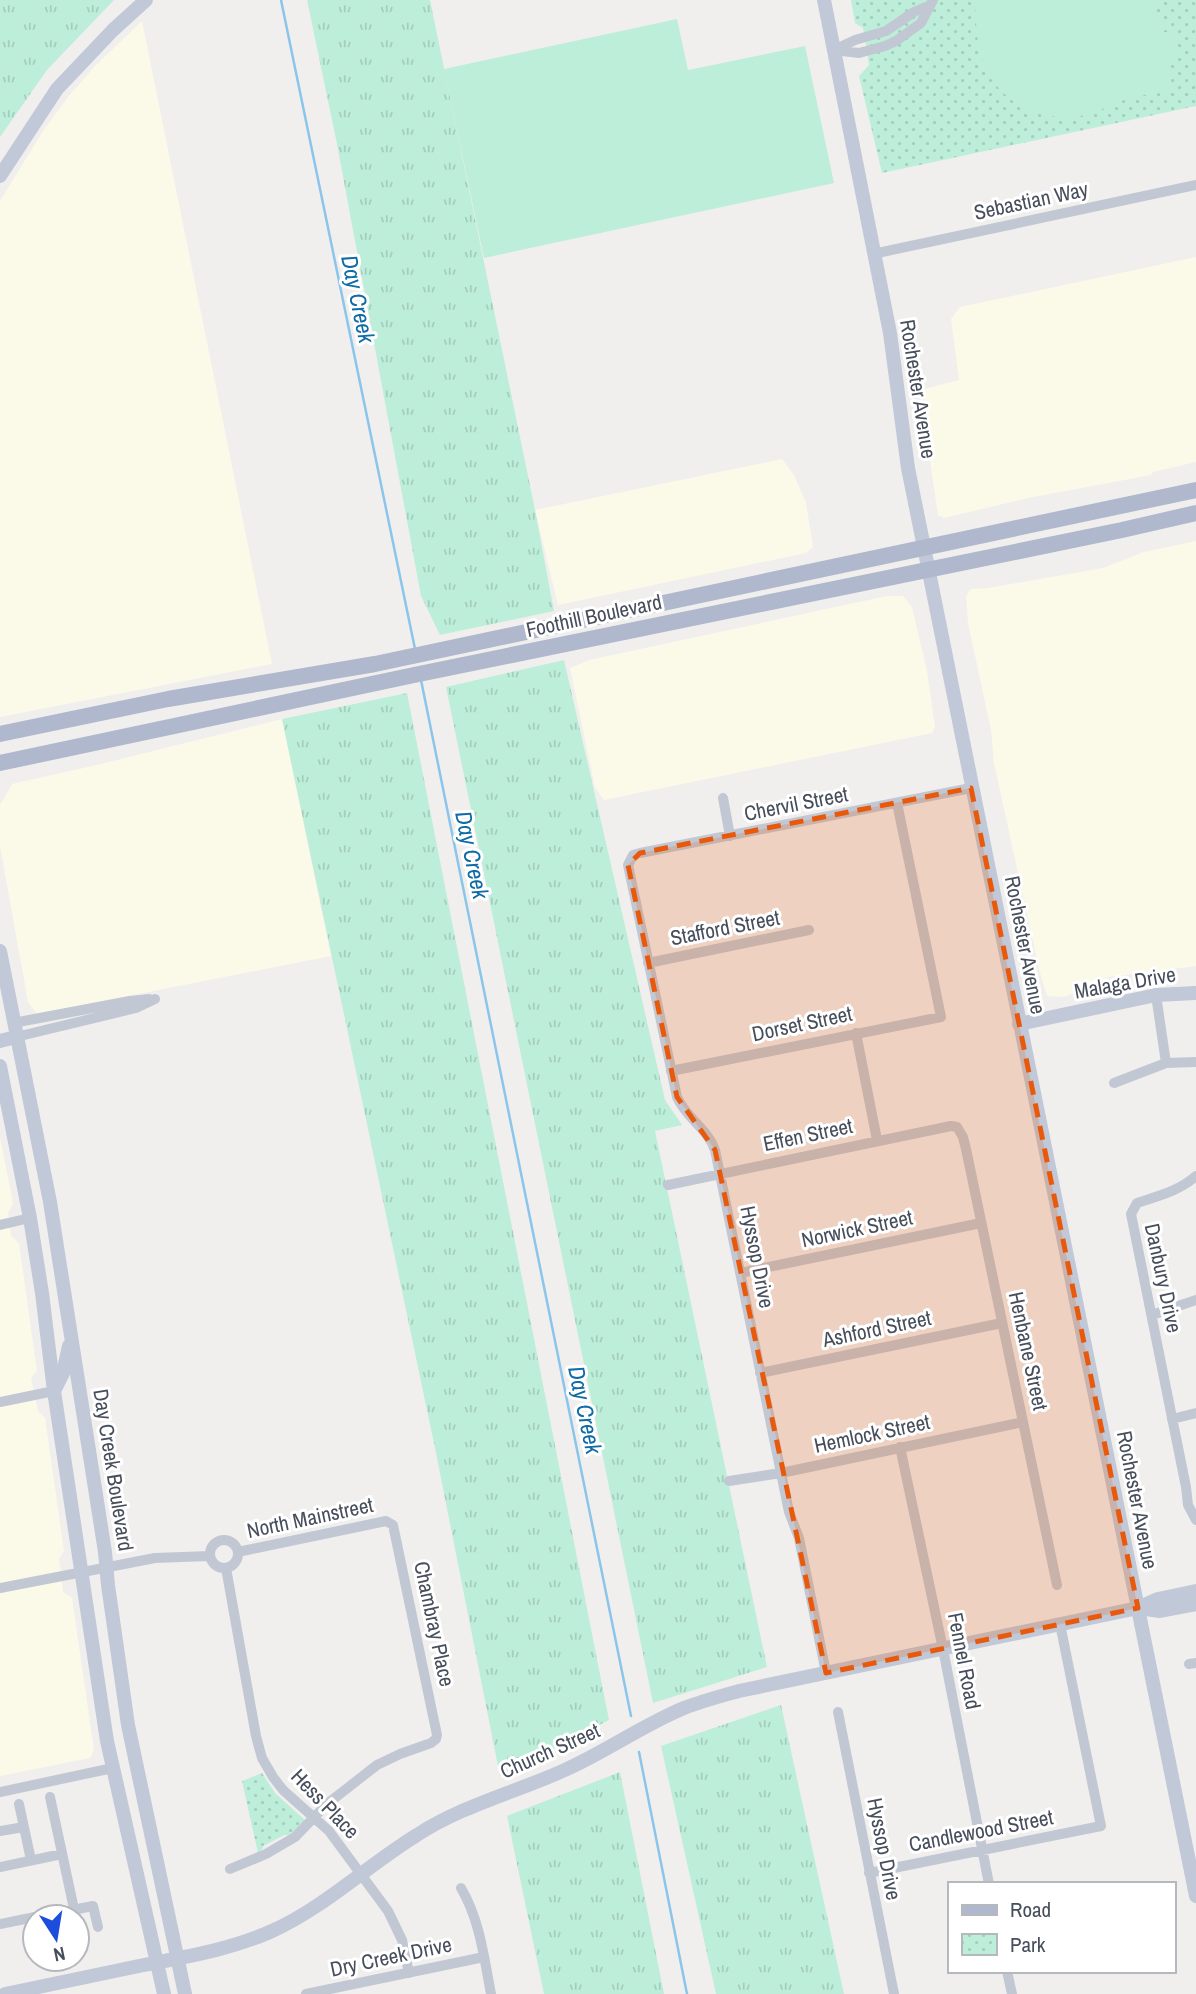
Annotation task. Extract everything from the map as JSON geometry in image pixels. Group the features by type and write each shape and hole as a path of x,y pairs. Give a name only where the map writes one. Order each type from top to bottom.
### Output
{"main road":[{"path":"0,176 57,89 113,30 146,0"},
{"name":"Rochester Avenue","path":"824,0 890,333 905,454 1196,1896"},
{"name":"Foothill Boulevard","path":"0,734 168,699 375,664 1196,490"},
{"name":"Foothill Boulevard","path":"3,765 420,674 1196,513"},
{"path":"266,707 269,696 353,677 375,664"},
{"name":"Day Creek Boulevard","path":"0,951 10,1029 50,1202 128,1725 185,1994"},
{"name":"Malaga Drive","path":"1019,1024 1156,995 1196,993"},
{"path":"0,1041 10,1029"},
{"path":"0,1066 30,1218 113,1768 164,1994"},
{"path":"54,1391 65,1365 70,1334"},
{"path":"54,1391 71,1398 86,1432"},
{"name":"Church Street","path":"5,1994 226,1948 274,1930 322,1903 400,1846 447,1818 565,1770 685,1708 739,1691 1138,1608 1158,1599 1196,1591"},
{"name":"Church Street","path":"1138,1608 1160,1611 1196,1604"}],"street":[{"path":"834,51 859,53 886,46 921,23 931,3"},
{"name":"Sebastian Way","path":"873,254 1196,185"},
{"name":"Chervil Street","path":"629,860 640,853 971,788"},
{"path":"723,798 730,836"},
{"name":"Dorset Street","path":"671,1071 941,1017 897,803"},
{"name":"Hyssop Drive","path":"629,860 648,963 680,1105 709,1136 715,1150 781,1474 791,1521 799,1538 826,1674"},
{"name":"Stafford Street","path":"648,963 809,930"},
{"path":"1156,995 1166,1063"},
{"path":"155,999 136,1008 10,1029 130,1001 155,999"},
{"path":"856,1033 877,1140"},
{"path":"1114,1083 1166,1063 1196,1062"},
{"name":"Effen Street","path":"668,1185 877,1140 957,1127"},
{"name":"Henbane Street","path":"957,1127 964,1137 1057,1585"},
{"name":"Danbury Drive","path":"1196,1176 1179,1188 1137,1203 1131,1214 1188,1505 1196,1520"},
{"path":"0,1225 30,1218"},
{"name":"Norwick Street","path":"740,1273 981,1223"},
{"path":"1152,1315 1196,1300"},
{"name":"Ashford Street","path":"760,1373 1002,1324"},
{"path":"0,1402 54,1391"},
{"path":"1172,1419 1196,1413"},
{"name":"Hemlock Street","path":"729,1481 781,1474 1023,1423"},
{"name":"Fennel Road","path":"900,1447 989,1882"},
{"name":"North Mainstreet","path":"238,1552 390,1522"},
{"name":"Chambray Place","path":"314,1816 377,1765 436,1739 393,1525 390,1522"},
{"path":"221,1540 234,1544 238,1552 236,1561 226,1568 213,1563 209,1556 213,1544 221,1540"},
{"path":"0,1588 168,1556 209,1556"},
{"name":"Hess Place","path":"226,1568 262,1758 278,1784 330,1832 394,1921 402,1940 409,1973"},
{"name":"Candlewood Street","path":"869,1873 1101,1826 1060,1624"},
{"name":"Hyssop Drive","path":"838,1712 894,1994"},
{"path":"0,1792 113,1768"},
{"path":"50,1797 73,1903"},
{"path":"19,1804 31,1860"},
{"path":"230,1869 250,1862 286,1842 300,1832 314,1816"},
{"path":"0,1831 24,1826"},
{"path":"0,1867 62,1854"},
{"path":"461,1888 469,1902 491,1994"},
{"path":"91,1906 98,1927"},
{"path":"0,1924 21,1920"},
{"name":"Dry Creek Drive","path":"306,1994 484,1957"},
{"path":"1007,1973 1012,1994"}],"highlighted area":[{"path":"971,788 1138,1608 826,1673 715,1150 677,1097 628,865 640,853"}],"shaded area":[{"path":"142,21 272,664 0,717 0,201 43,131 68,97 94,67"},
{"path":"1196,257 1196,462 1153,472 1151,475 1028,498 944,518 938,515 926,433 925,389 959,380 951,319 960,307"},
{"path":"782,459 794,475 806,503 813,547 806,553 558,605 535,510"},
{"path":"1196,541 1196,966 1109,977 1098,985 1063,997 1047,996 994,763 991,730 968,623 966,597 971,589 1103,568 1144,552"},
{"path":"887,596 903,596 912,607 927,671 935,727 932,733 604,800 595,787 570,668 589,660"},
{"path":"282,719 331,956 37,1014 28,1002 0,846 0,805 12,784"},
{"path":"0,1138 13,1203 8,1213 11,1236 19,1243 37,1371 31,1378 38,1411 45,1418 64,1551 59,1559 63,1592 72,1598 94,1750 90,1758 0,1776"}],"green space":[{"path":"0,0 114,0 47,70 0,137"},
{"path":"307,0 430,0 554,611 440,635 421,596 337,144"},
{"path":"851,0 1196,0 1196,106 882,173 859,76 869,65 863,28 855,23"},
{"path":"975,0 1156,0 1157,17 1162,17 1163,32 1175,32 1177,55 1167,57 1170,92 1131,98 1081,116 1050,116 1021,106 997,87 982,59 977,37"},
{"path":"677,19 688,70 805,46 834,183 484,258 444,69"},
{"path":"564,660 665,1100 682,1125 655,1131 767,1667 653,1703 446,687"},
{"path":"407,693 609,1720 500,1776 436,1453 282,719"},
{"path":"781,1705 844,1994 716,1994 661,1746"},
{"path":"620,1772 664,1994 544,1994 507,1816"},
{"path":"262,1773 275,1793 306,1821 289,1835 263,1846 258,1853 242,1781"}],"waterway":[{"name":"Day Creek","path":"281,0 415,649"},
{"name":"Day Creek","path":"421,680 631,1716"},
{"name":"Day Creek","path":"639,1752 687,1994"}]}
